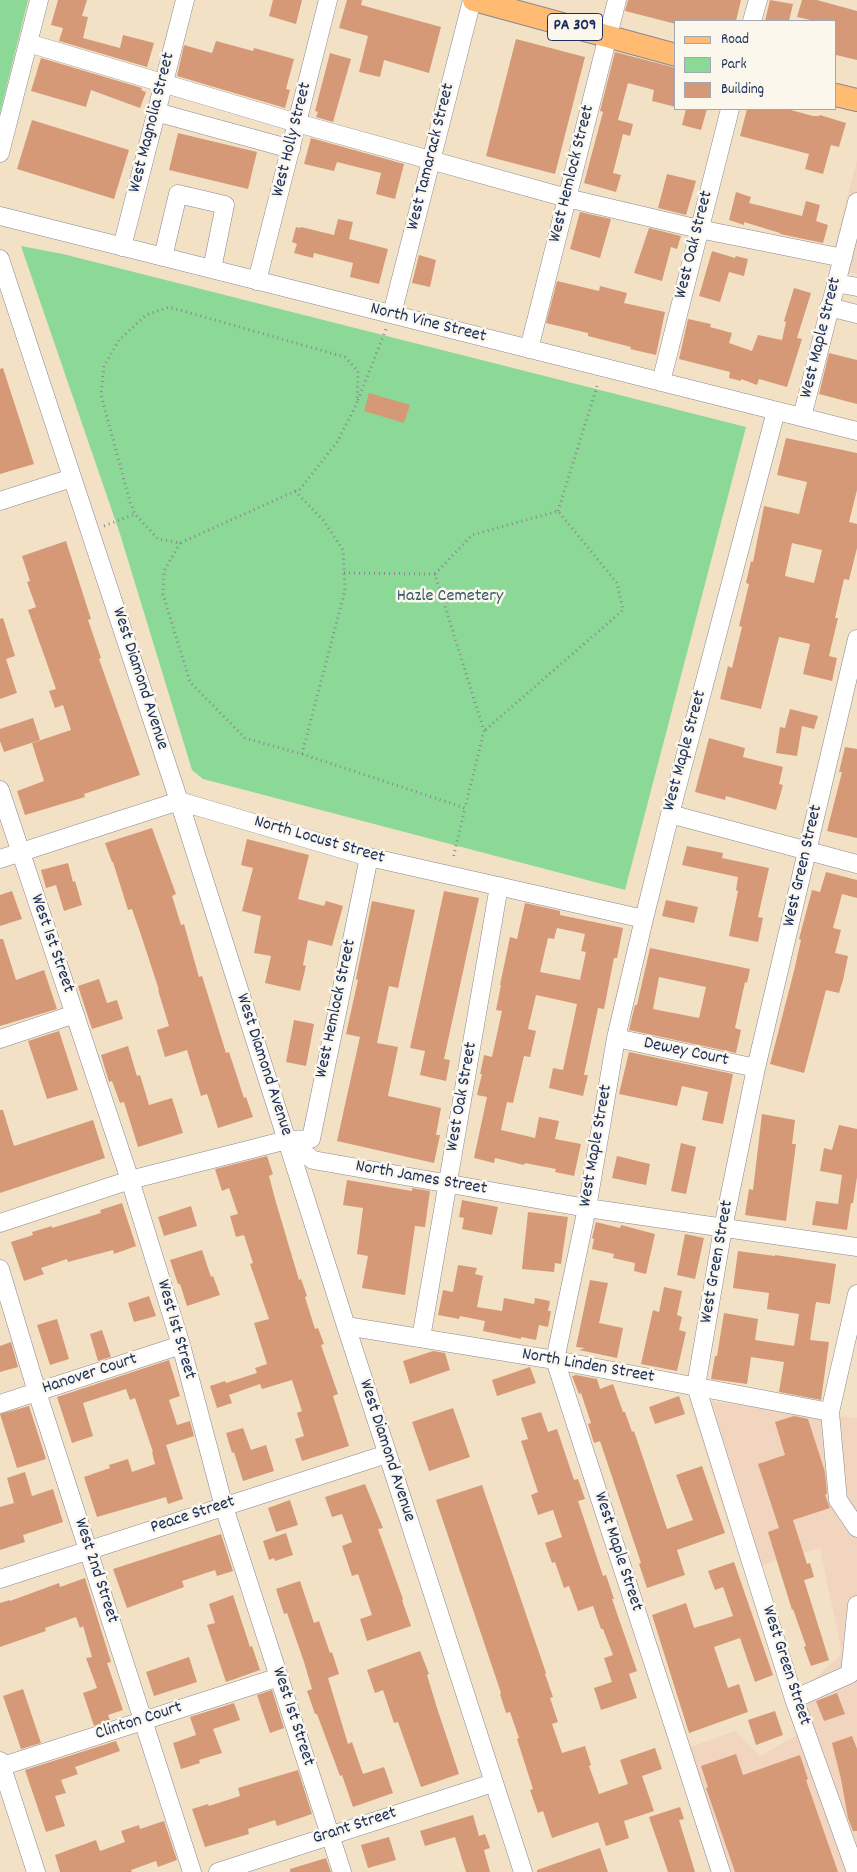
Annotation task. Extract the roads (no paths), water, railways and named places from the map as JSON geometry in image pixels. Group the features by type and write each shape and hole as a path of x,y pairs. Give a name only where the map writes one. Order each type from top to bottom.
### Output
{"main road":[{"name":"PA 309","path":"473,0 674,54"},
{"path":"837,95 857,100"}],"street":[{"path":"0,153 39,0"},
{"name":"West Magnolia Street","path":"122,247 185,0"},
{"name":"West Holly Street","path":"257,281 328,0"},
{"name":"West Tamarack Street","path":"392,314 473,0"},
{"name":"West Hemlock Street","path":"529,349 617,0"},
{"path":"752,20 758,0"},
{"path":"28,43 297,124 567,198 699,229 843,258"},
{"name":"West Oak Street","path":"661,382 730,110"},
{"path":"156,112 291,148"},
{"path":"163,257 178,194 225,205 212,269"},
{"name":"West Maple Street","path":"802,417 857,202"},
{"name":"North Vine Street","path":"0,216 857,431"},
{"name":"West Diamond Avenue","path":"0,259 179,801 522,1872"},
{"path":"836,283 857,287"},
{"path":"829,307 857,314"},
{"name":"West Maple Street","path":"721,1872 555,1360 587,1208 616,1038 670,814 776,410"},
{"path":"0,501 72,478"},
{"name":"West Green Street","path":"856,1872 794,1699 696,1386 723,1228 756,1068 857,639"},
{"name":"West 1st Street","path":"0,790 130,1180 181,1346 224,1506 342,1872"},
{"path":"0,859 179,801"},
{"name":"North Locust Street","path":"179,801 369,857 644,919"},
{"path":"670,814 857,864"},
{"name":"West Hemlock Street","path":"287,1140 310,1139 369,857"},
{"name":"West Oak Street","path":"421,1338 499,886"},
{"path":"0,1039 75,1014"},
{"name":"Dewey Court","path":"616,1038 756,1068"},
{"path":"0,1223 130,1180 287,1140"},
{"name":"North James Street","path":"287,1140 313,1160 587,1208 857,1247"},
{"name":"West 2nd Street","path":"0,1269 37,1392 192,1872"},
{"path":"857,1294 830,1412 838,1500 857,1528"},
{"name":"North Linden Street","path":"346,1326 555,1360 830,1412"},
{"name":"Hanover Court","path":"0,1404 181,1346"},
{"name":"Peace Street","path":"0,1579 387,1454"},
{"path":"794,1699 850,1674 857,1605"},
{"name":"Clinton Court","path":"1,1765 278,1677"},
{"path":"1,1765 36,1872"},
{"name":"Grant Street","path":"218,1872 493,1782"}],"park label":[{"name":"Hazle Cemetery","path":"450,598"}]}
